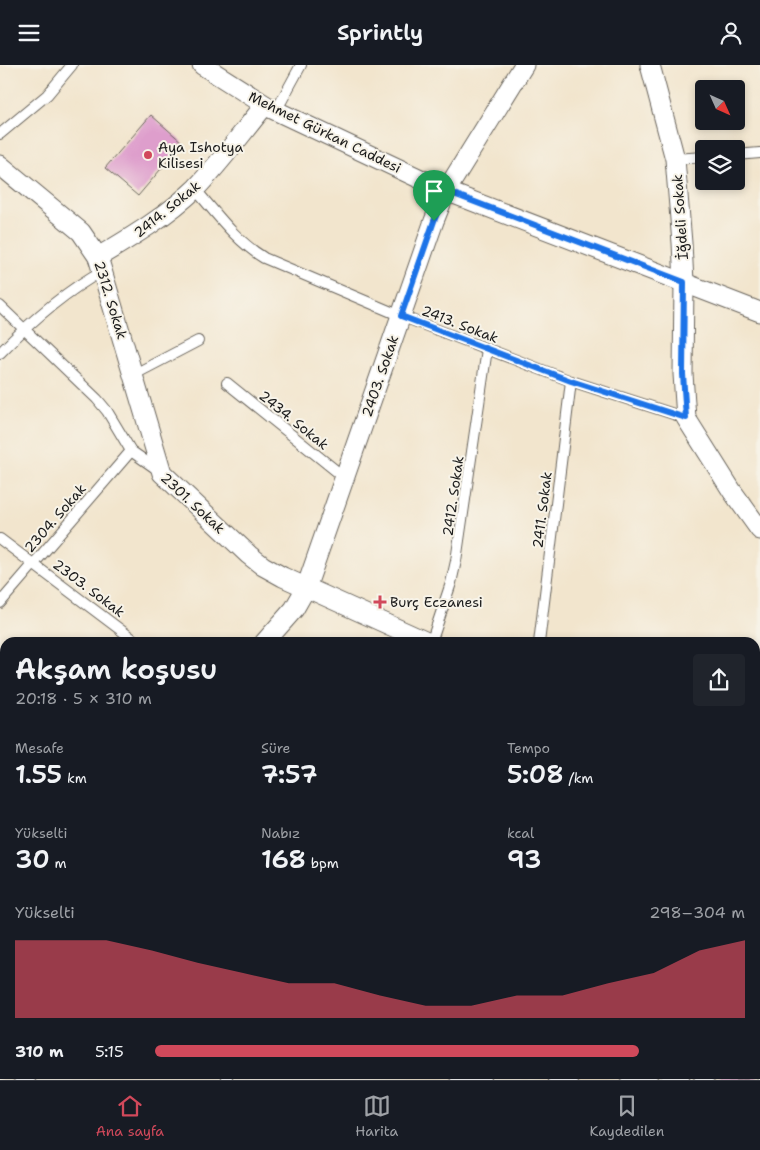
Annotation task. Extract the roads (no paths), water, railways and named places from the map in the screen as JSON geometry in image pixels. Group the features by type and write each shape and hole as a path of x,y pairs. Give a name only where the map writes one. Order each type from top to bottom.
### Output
{"street":[{"name":"Mehmet Gürkan Caddesi","path":"202,65 270,108 446,191 760,312"},
{"name":"2403. Sokak","path":"269,637 294,609 306,588 446,191 524,65"},
{"name":"İğdeli Sokak","path":"650,65 675,159 684,282 683,374 686,418 732,491 760,530"},
{"name":"2414. Sokak","path":"101,264 195,189 270,108"},
{"name":"2312. Sokak","path":"0,165 81,232 101,264 162,473"},
{"name":"2301. Sokak","path":"162,473 263,566 306,588 416,637"}],"lane":[{"path":"0,134 47,95 72,65"},
{"path":"270,108 301,65"},
{"path":"745,154 760,153"},
{"path":"675,159 695,158"},
{"name":"2413. Sokak","path":"195,189 239,239 264,258 401,316 571,381 686,418"},
{"path":"0,353 24,328 101,264"},
{"name":"2301. Sokak","path":"0,306 97,399 107,411 130,451 162,473"},
{"path":"133,375 198,341"},
{"name":"2412. Sokak","path":"432,637 451,583 456,561 487,349"},
{"name":"2411. Sokak","path":"540,637 571,381"},
{"name":"2434. Sokak","path":"226,383 345,478"},
{"name":"2304. Sokak","path":"0,603 130,451"},
{"name":"2303. Sokak","path":"0,539 130,637"}],"place":[{"name":"Aya Ishotya Kilisesi","path":"148,155"},
{"name":"Burç Eczanesi","path":"380,602"}]}
